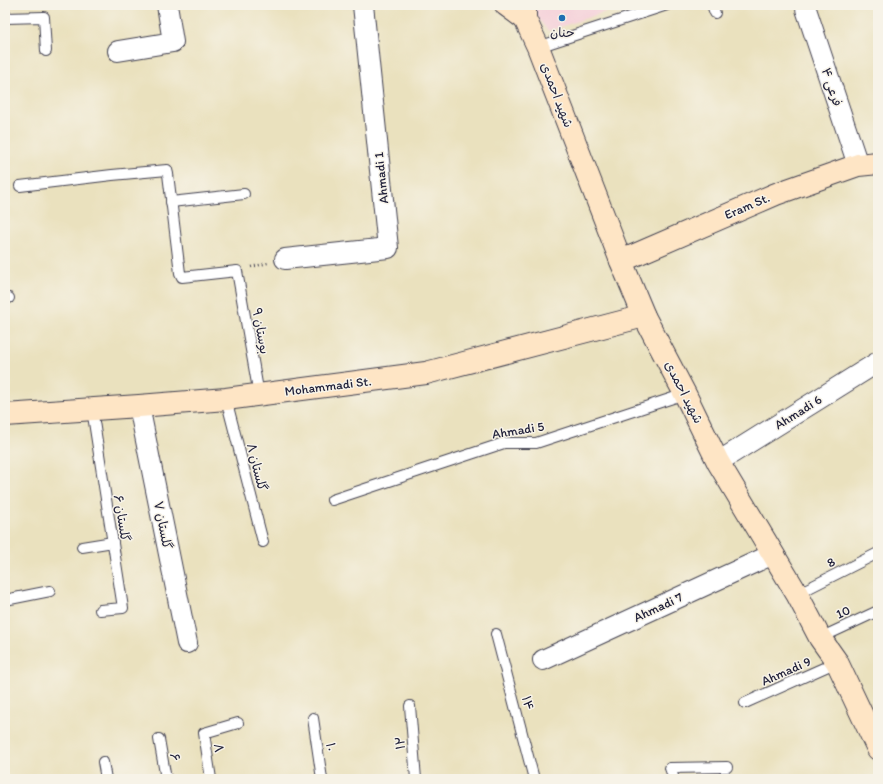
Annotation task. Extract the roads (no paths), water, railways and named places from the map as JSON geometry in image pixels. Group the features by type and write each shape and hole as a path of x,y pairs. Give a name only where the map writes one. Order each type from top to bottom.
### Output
{"street":[{"path":"118,51 173,42 167,5"},
{"name":"Ahmadi 1","path":"285,259 388,248 363,5"},
{"path":"506,5 525,12"},
{"name":"فرعی ۴","path":"806,9 868,164"},
{"name":"شهید احمدی","path":"525,12 621,261 644,316 686,394 718,462 773,554 820,638 837,662 878,748"},
{"name":"Eram St.","path":"621,261 776,194 868,164"},
{"name":"Mohammadi St.","path":"5,415 226,399 426,373 644,316"},
{"name":"Ahmadi 6","path":"718,462 874,365"},
{"name":"گلستان ۷","path":"139,406 187,643"},
{"name":"Ahmadi 7","path":"543,660 773,554"}],"lane":[{"path":"538,48 667,5"},
{"path":"5,18 44,17 46,51"},
{"path":"20,186 166,170 168,174 171,202 244,194"},
{"name":"بوستان ۹","path":"171,202 180,273 182,276 237,271 259,395"},
{"name":"Ahmadi 5","path":"332,500 504,443 536,443 686,394"},
{"name":"گلستان ۸","path":"226,399 263,542"},
{"name":"گلستان ۶","path":"92,409 123,608 100,610"},
{"path":"82,547 113,542"},
{"name":"8","path":"796,594 878,553"},
{"path":"5,600 50,591"},
{"name":"10","path":"820,638 878,611"},
{"name":"۱۴","path":"496,634 534,779"},
{"name":"Ahmadi 9","path":"745,703 837,662"},
{"name":"۱۲","path":"410,706 416,779"},
{"name":"۱۰","path":"313,718 322,779"},
{"name":"۸","path":"211,779 204,733 238,723"},
{"name":"۶","path":"159,739 166,779"},
{"path":"103,762 106,779"},
{"path":"674,779 670,768 727,767"}],"place":[{"name":"حنان","path":"562,18"}]}
